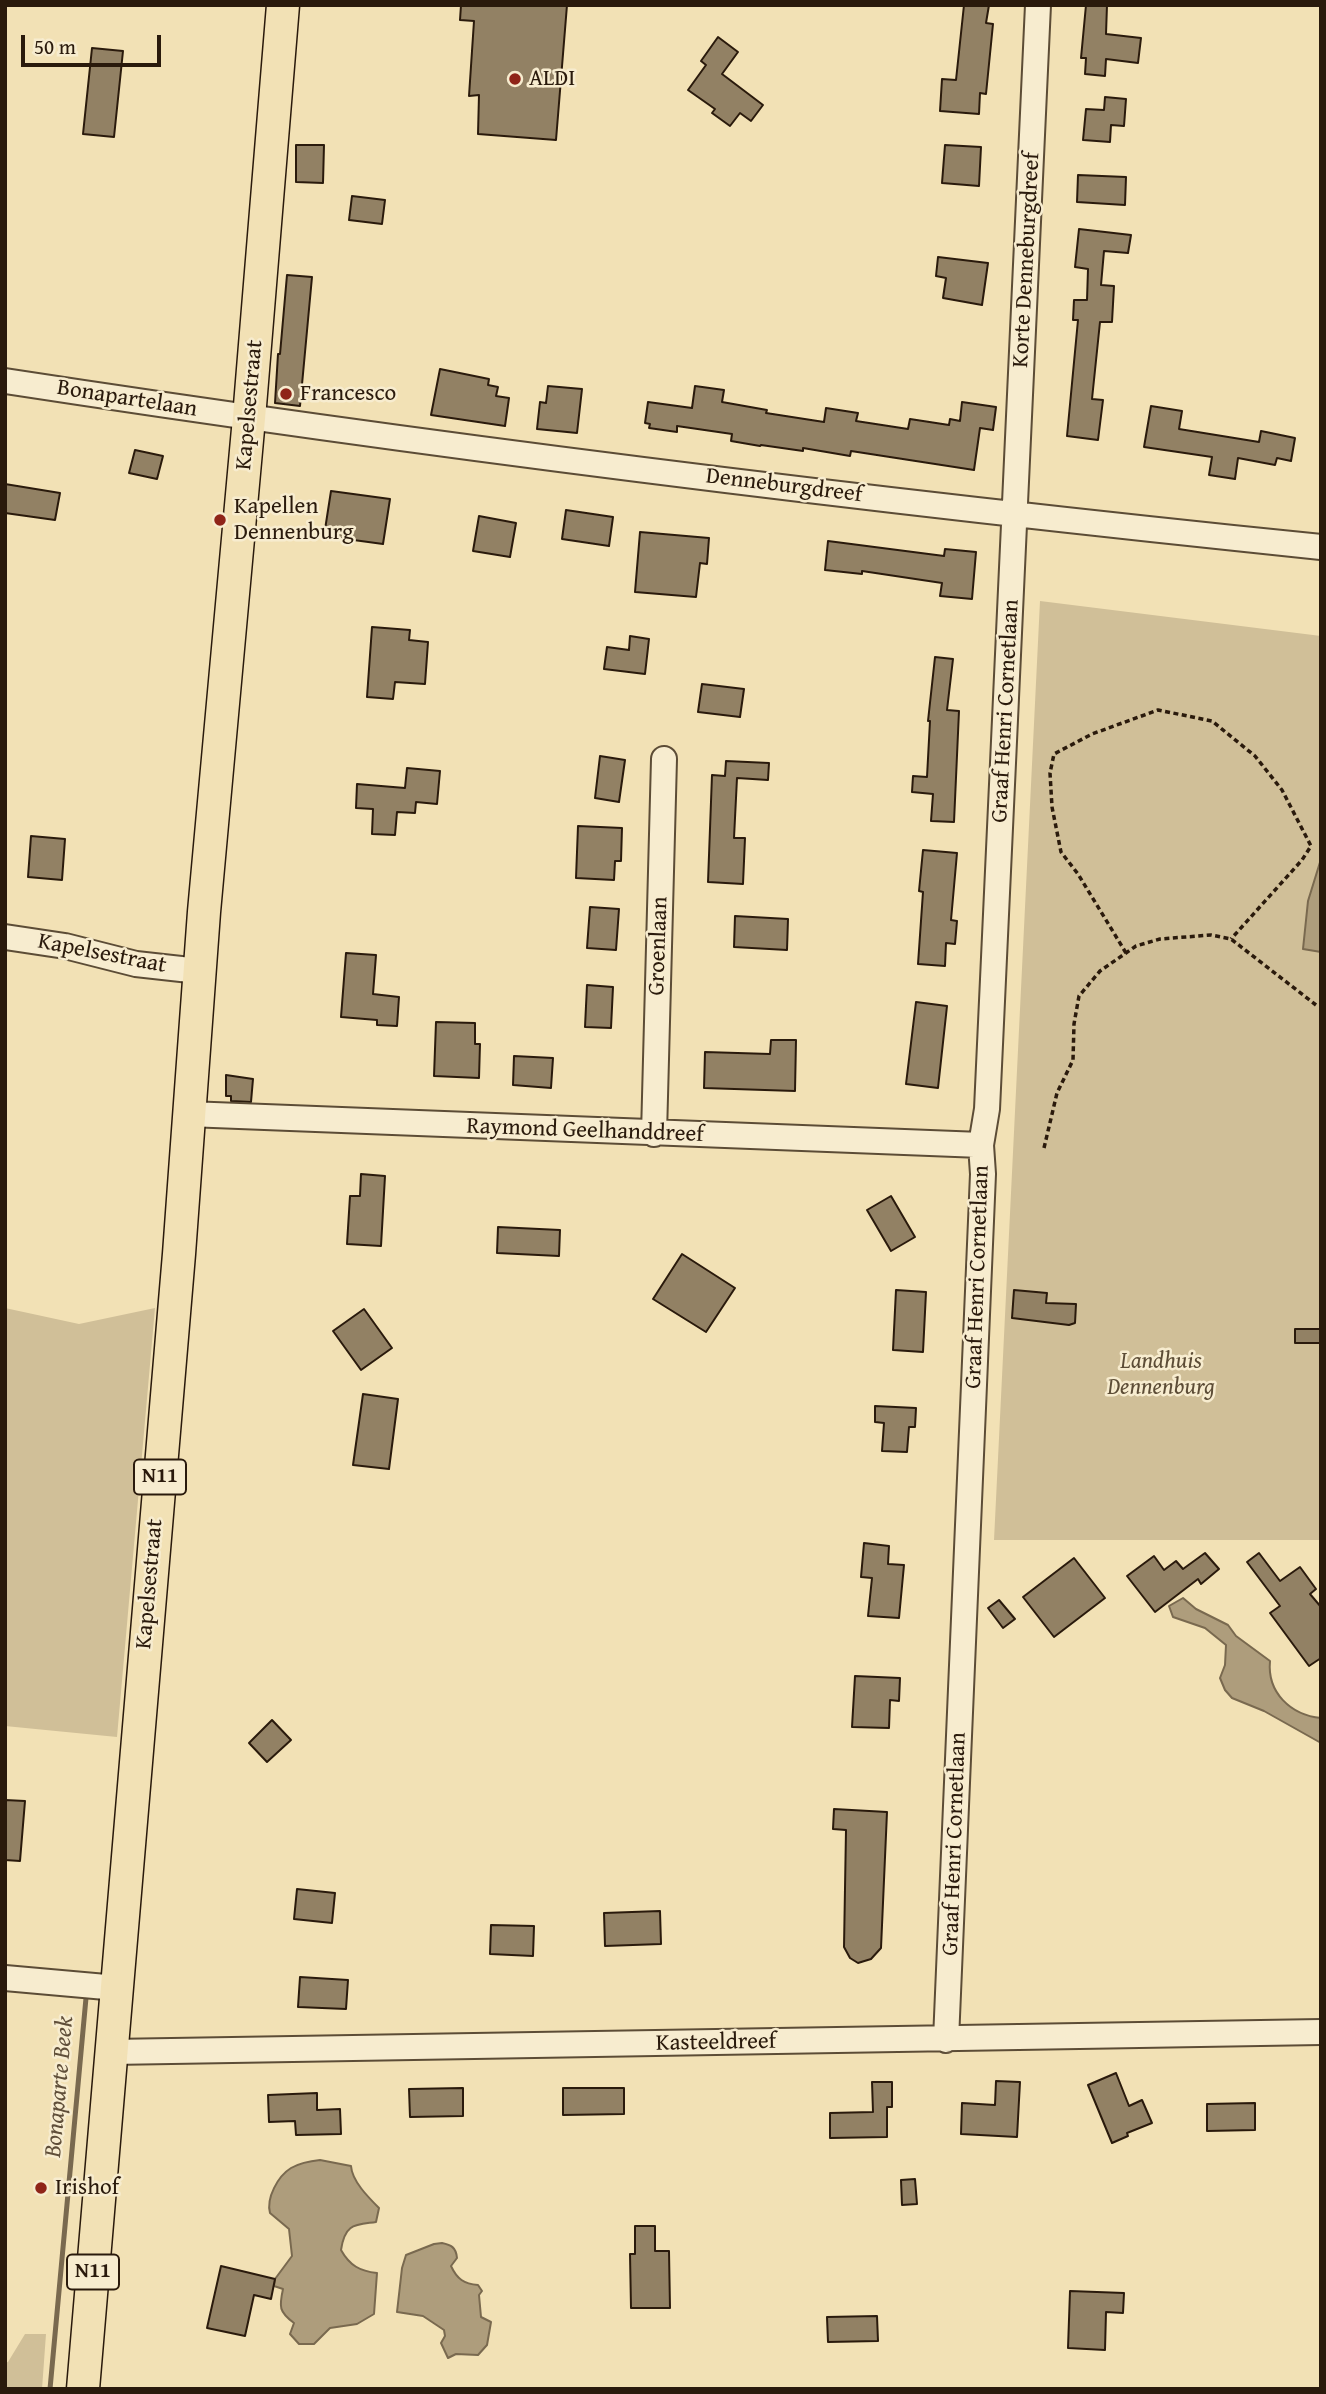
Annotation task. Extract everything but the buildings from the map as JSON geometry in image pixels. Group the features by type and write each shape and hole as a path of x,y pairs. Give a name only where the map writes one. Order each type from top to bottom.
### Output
{"main road":[{"name":"Kapelsestraat","path":"83,2389 178,1254 199,971 283,5"}],"street":[{"name":"Korte Denneburgdreef","path":"1016,516 1038,5"},
{"name":"Bonapartelaan","path":"5,381 249,418"},
{"name":"Denneburgdreef","path":"249,418 1016,516 1321,547"},
{"name":"Graaf Henri Cornetlaan","path":"946,2040 983,1174 981,1145 987,1109 1016,516"},
{"name":"Groenlaan","path":"654,1134 664,759"},
{"name":"Kapelsestraat","path":"5,937 65,946 136,964 199,971"},
{"name":"Raymond Geelhanddreef","path":"188,1114 981,1145"},
{"path":"5,1978 117,1988"},
{"name":"Kasteeldreef","path":"111,2052 1321,2032"}],"path":[{"path":"1126,953 1078,874 1061,852 1052,807 1050,773 1054,754 1092,734 1158,710 1212,721 1255,756 1282,790 1311,846 1302,860 1231,939"},
{"path":"1044,1148 1057,1093 1073,1060 1074,1024 1079,996 1100,971 1136,946 1160,939 1211,935 1231,939 1316,1005"}],"green space":[{"name":"Landhuis Dennenburg","path":"1040,601 1321,636 1321,1540 994,1540"},
{"path":"5,1308 79,1324 155,1308 117,1737 5,1726"},
{"path":"25,2334 46,2334 42,2389 5,2389 5,2363"}],"shaded area":[{"path":"1321,859 1321,952 1303,949 1308,901"},
{"path":"1183,1598 1196,1609 1228,1625 1236,1636 1270,1661 1272,1683 1283,1700 1300,1712 1321,1718 1321,1743 1264,1711 1232,1698 1220,1678 1225,1665 1226,1645 1205,1628 1173,1617 1169,1606"},
{"path":"320,2160 351,2166 357,2183 379,2208 376,2222 357,2225 348,2230 341,2250 356,2267 377,2273 374,2314 357,2324 330,2328 314,2344 299,2344 290,2334 294,2323 281,2309 283,2289 274,2286 275,2279 292,2256 289,2229 270,2213 269,2207 274,2188 286,2172 301,2164"},
{"path":"442,2243 456,2251 457,2258 451,2266 456,2274 465,2282 478,2285 482,2291 479,2295 481,2317 491,2322 487,2345 478,2355 456,2354 448,2358 441,2343 445,2336 444,2330 423,2316 397,2312 406,2255"}],"waterway":[{"name":"Bonaparte Beek","path":"50,2389 86,1998"}],"place":[{"name":"ALDI","path":"515,79"},
{"name":"Francesco","path":"286,394"},
{"name":"Kapellen Dennenburg","path":"220,520"},
{"name":"Irishof","path":"41,2188"}]}
